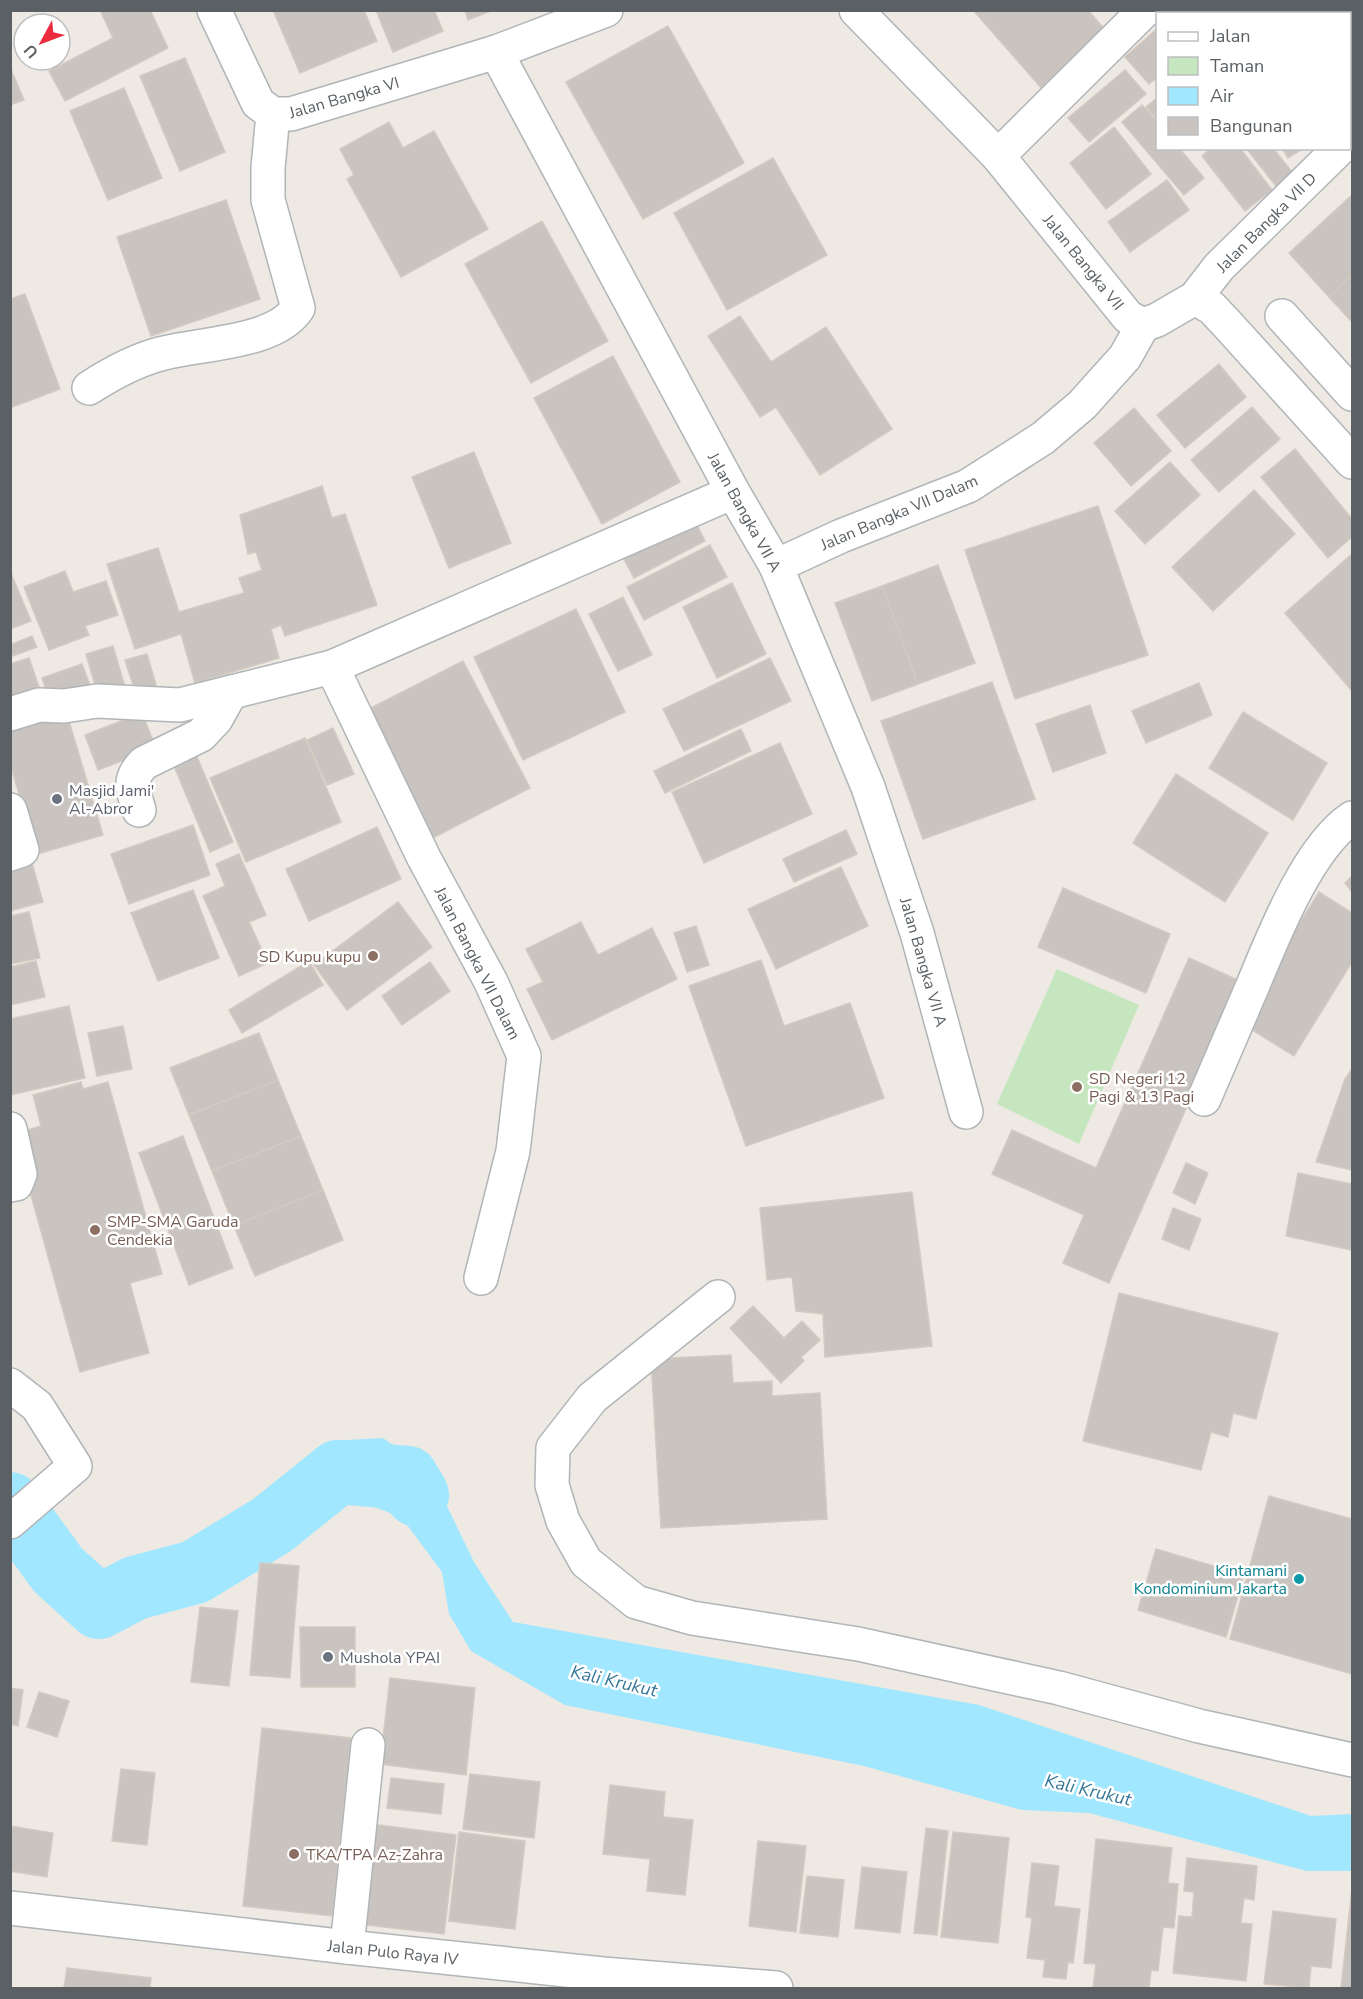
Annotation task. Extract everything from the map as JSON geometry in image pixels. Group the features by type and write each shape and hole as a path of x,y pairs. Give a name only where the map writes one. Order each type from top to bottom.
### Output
{"street":[{"name":"Jalan Bangka VI","path":"214,10 258,103 273,114 291,114 496,51"},
{"path":"496,51 606,10"},
{"name":"Jalan Bangka VII","path":"856,10 998,156 1128,317 1143,325"},
{"path":"998,156 1145,10"},
{"name":"Jalan Bangka VII A","path":"496,51 776,566 868,787 917,933 966,1112"},
{"path":"89,388 127,365 160,354 222,344 274,329 292,317 298,308 268,200 268,168 273,114"},
{"name":"Jalan Bangka VII D","path":"1195,298 1219,267 1338,150"},
{"path":"1143,325 1157,320 1195,298 1212,308 1353,462"},
{"path":"1282,316 1353,394"},
{"name":"Jalan Bangka VII Dalam","path":"776,566 841,536 968,486 1043,438 1082,405 1125,357 1143,325"},
{"path":"10,714 39,705 64,706 97,701 180,705 332,667 734,492"},
{"name":"Jalan Bangka VII Dalam","path":"332,667 424,858 491,982 524,1056 513,1151 481,1278"},
{"path":"139,810 132,787 138,770 144,763 201,735 216,719 231,692"},
{"path":"10,810 22,850 10,854"},
{"path":"1204,1099 1280,923 1312,861 1344,823 1353,818"},
{"path":"10,1129 20,1174 16,1184 10,1185"},
{"path":"718,1297 591,1398 553,1448 552,1485 568,1531 586,1562 636,1602 692,1618 869,1646 1059,1688 1199,1726 1353,1760"},
{"path":"10,1385 38,1406 75,1466 11,1522"},
{"path":"347,1947 368,1745"},
{"name":"Jalan Pulo Raya IV","path":"10,1908 347,1947 602,1981 776,1989"}],"green space":[{"path":"1057,969 1139,1005 1079,1144 997,1104"}],"water":[{"path":"383,1438 430,1471 474,1562 513,1622 979,1705 1311,1816 1352,1814 1352,1871 1307,1871 1089,1813 1022,1810 864,1766 565,1705 471,1651 449,1614 442,1572 402,1518 363,1502 338,1472 328,1441"}],"building":[{"path":"100,10 150,10 168,48 65,101 50,72 72,72 72,59 113,38"},
{"path":"273,10 364,10 377,41 300,73"},
{"path":"376,10 434,10 443,31 393,52"},
{"path":"465,10 493,10 468,20"},
{"path":"973,10 1088,10 1106,31 1043,90"},
{"path":"1192,10 1234,10 1232,12 1194,12"},
{"path":"1247,10 1282,10 1284,12 1245,12"},
{"path":"668,26 744,163 643,219 566,82"},
{"path":"1156,30 1156,79 1149,84 1125,57"},
{"path":"185,58 225,152 180,171 140,76"},
{"path":"10,67 24,100 10,105"},
{"path":"1125,70 1146,94 1089,142 1068,118"},
{"path":"124,88 162,178 108,200 70,111"},
{"path":"1156,99 1156,119 1146,107"},
{"path":"1142,105 1156,121 1156,150 1181,150 1204,178 1184,195 1122,122"},
{"path":"389,122 403,148 434,131 488,229 401,277 347,179 354,175 340,149"},
{"path":"1114,127 1151,174 1106,209 1070,163"},
{"path":"1209,150 1242,150 1272,190 1245,211 1202,156"},
{"path":"1248,150 1275,150 1293,173 1276,186"},
{"path":"1283,150 1301,150 1288,158"},
{"path":"773,158 827,255 727,310 674,213"},
{"path":"1167,180 1189,210 1130,252 1108,222"},
{"path":"1352,195 1352,275 1329,297 1289,253"},
{"path":"226,200 260,299 151,336 117,237"},
{"path":"542,221 608,341 531,383 465,264"},
{"path":"1352,275 1352,322 1329,297"},
{"path":"25,294 60,389 10,408 10,299"},
{"path":"740,316 771,362 826,327 892,429 820,475 776,407 760,417 708,336"},
{"path":"613,356 680,482 602,524 534,398"},
{"path":"1219,364 1246,397 1185,448 1157,415"},
{"path":"1252,407 1280,439 1219,492 1191,460"},
{"path":"1134,408 1171,451 1131,486 1094,443"},
{"path":"1295,449 1352,519 1352,537 1328,558 1261,477"},
{"path":"474,452 511,543 449,568 412,477"},
{"path":"1170,462 1200,495 1145,544 1115,511"},
{"path":"322,486 332,518 345,514 377,605 285,636 281,625 271,629 279,658 195,683 181,634 135,649 107,564 158,548 179,612 244,593 239,578 262,570 256,552 248,554 240,515"},
{"path":"1254,490 1295,534 1213,611 1172,567"},
{"path":"1098,506 1148,655 1015,699 965,550"},
{"path":"693,517 705,541 634,578 622,555"},
{"path":"710,545 727,577 644,620 627,587"},
{"path":"1352,554 1352,691 1285,613"},
{"path":"938,565 975,663 918,684 882,586"},
{"path":"10,571 31,621 10,629"},
{"path":"65,571 73,592 106,581 118,615 85,626 89,635 49,650 24,587"},
{"path":"732,583 766,654 717,678 683,607"},
{"path":"882,586 918,684 872,701 835,603"},
{"path":"623,597 652,655 618,671 589,614"},
{"path":"576,609 625,712 523,760 474,657"},
{"path":"32,636 37,647 10,657 10,645"},
{"path":"113,646 125,687 98,695 86,654"},
{"path":"147,654 156,685 135,691 125,660"},
{"path":"29,658 41,693 10,703 10,664"},
{"path":"770,658 791,701 684,751 663,709"},
{"path":"463,661 530,788 421,844 355,716"},
{"path":"82,664 91,688 50,702 42,678"},
{"path":"992,682 1035,799 923,839 881,721"},
{"path":"1199,683 1212,715 1146,743 1132,711"},
{"path":"1090,705 1106,753 1053,772 1036,724"},
{"name":"Masjid Jami' Al-Abror","path":"66,711 103,835 37,854 10,764 10,727"},
{"path":"1243,712 1327,763 1293,820 1209,768"},
{"path":"142,713 156,748 98,770 85,735"},
{"path":"333,728 354,774 327,785 307,740"},
{"path":"741,729 751,751 665,793 654,771"},
{"path":"305,738 341,822 246,862 210,778"},
{"path":"780,743 812,814 704,863 672,792"},
{"path":"192,745 233,842 210,852 169,754"},
{"path":"1176,774 1268,833 1225,902 1133,843"},
{"path":"193,825 210,875 129,904 111,854"},
{"path":"377,827 401,879 309,921 286,869"},
{"path":"846,830 857,854 794,882 783,859"},
{"path":"239,854 266,915 249,922 268,963 239,976 203,896 225,886 216,864"},
{"path":"32,863 43,902 10,911 10,870"},
{"path":"841,867 868,926 776,969 748,909"},
{"path":"1352,876 1352,892 1345,883"},
{"path":"1063,888 1170,934 1146,993 1038,947"},
{"path":"193,890 219,958 158,981 131,913"},
{"path":"1319,892 1352,913 1352,962 1294,1056 1238,1021"},
{"name":"SD Kupu kupu","path":"398,902 432,947 347,1010 314,965"},
{"path":"29,912 40,958 10,964 10,916"},
{"path":"581,922 598,955 652,928 677,979 552,1040 527,989 543,982 526,949"},
{"path":"696,926 709,965 687,972 674,933"},
{"path":"1189,958 1242,982 1109,1283 1063,1263 1084,1215 992,1174 1012,1130 1096,1168"},
{"path":"761,960 784,1026 850,1003 884,1098 746,1146 689,986"},
{"path":"36,961 45,997 10,1005 10,967"},
{"path":"309,961 323,985 242,1033 229,1010"},
{"path":"430,962 450,991 402,1025 382,996"},
{"path":"69,1006 85,1078 10,1095 10,1019"},
{"path":"123,1026 132,1069 97,1076 88,1033"},
{"path":"259,1033 278,1080 189,1115 170,1068"},
{"path":"1352,1069 1352,1170 1316,1162 1345,1079"},
{"path":"278,1080 301,1136 212,1171 189,1115"},
{"name":"SMP-SMA Garuda Cendekia","path":"81,1082 83,1089 108,1082 162,1274 130,1283 149,1353 80,1372 14,1134 41,1126 33,1095"},
{"path":"183,1136 233,1268 189,1285 139,1153"},
{"path":"301,1136 323,1190 234,1226 212,1171"},
{"path":"1186,1163 1208,1173 1195,1204 1173,1193"},
{"path":"1298,1173 1352,1184 1352,1250 1286,1236"},
{"path":"323,1190 343,1240 255,1276 234,1226"},
{"path":"912,1192 932,1346 825,1357 823,1314 796,1311 792,1277 767,1280 760,1208"},
{"path":"1173,1208 1201,1219 1189,1250 1162,1239"},
{"path":"1119,1293 1278,1333 1256,1419 1233,1413 1228,1437 1211,1432 1201,1470 1083,1441"},
{"path":"753,1306 784,1338 802,1321 820,1340 801,1357 804,1361 781,1383 730,1328"},
{"path":"731,1355 733,1383 772,1381 772,1396 820,1393 827,1519 661,1528 651,1359"},
{"name":"Kintamani Kondominium Jakarta","path":"1269,1496 1352,1519 1352,1674 1230,1639"},
{"path":"1156,1549 1244,1575 1226,1637 1138,1610"},
{"path":"260,1563 299,1566 290,1678 250,1675"},
{"path":"200,1607 238,1611 229,1686 191,1682"},
{"name":"Mushola YPAI","path":"300,1627 355,1627 355,1687 301,1687"},
{"path":"390,1678 475,1688 466,1775 380,1764"},
{"path":"10,1688 23,1690 18,1726 10,1724"},
{"path":"39,1692 69,1701 57,1737 27,1727"},
{"name":"TKA/TPA Az-Zahra","path":"262,1728 351,1738 332,1916 243,1906"},
{"path":"121,1769 155,1773 147,1845 112,1841"},
{"path":"470,1774 540,1782 534,1838 463,1829"},
{"path":"391,1778 444,1784 441,1814 387,1808"},
{"path":"610,1785 665,1792 663,1817 693,1820 685,1895 647,1891 650,1859 603,1854"},
{"path":"371,1824 456,1835 444,1934 359,1924"},
{"path":"10,1826 53,1833 47,1877 10,1871"},
{"path":"926,1828 948,1831 937,1935 914,1933"},
{"path":"459,1832 525,1841 515,1929 449,1921"},
{"path":"953,1832 1009,1838 998,1943 941,1937"},
{"path":"1096,1839 1172,1848 1168,1883 1178,1884 1174,1928 1163,1927 1158,1971 1151,1970 1149,1988 1093,1988 1096,1964 1084,1963"},
{"path":"758,1841 806,1846 796,1932 749,1926"},
{"path":"1187,1858 1257,1866 1254,1900 1244,1898 1241,1923 1252,1924 1246,1981 1173,1973 1179,1916 1192,1917 1194,1892 1184,1891"},
{"path":"1032,1863 1059,1866 1054,1906 1080,1909 1073,1963 1068,1962 1066,1979 1043,1977 1045,1960 1027,1958 1032,1918 1026,1917"},
{"path":"862,1867 907,1872 900,1933 855,1928"},
{"path":"807,1876 844,1880 838,1937 800,1933"},
{"path":"1352,1888 1352,1988 1341,1988"},
{"path":"1273,1911 1336,1919 1331,1968 1311,1966 1309,1988 1264,1984"},
{"path":"67,1968 151,1978 150,1988 64,1988"}],"waterway":[{"name":"Kali Krukut","path":"10,1504 58,1570 99,1607 135,1588 195,1572 272,1525 338,1472 407,1478 417,1495"}],"place":[{"name":"Masjid Jami' Al-Abror","path":"57,799"},
{"name":"SD Kupu kupu","path":"373,956"},
{"name":"SD Negeri 12 Pagi & 13 Pagi","path":"1077,1087"},
{"name":"SMP-SMA Garuda Cendekia","path":"95,1230"},
{"name":"Kintamani Kondominium Jakarta","path":"1299,1579"},
{"name":"Mushola YPAI","path":"328,1657"},
{"name":"TKA/TPA Az-Zahra","path":"294,1854"}]}
